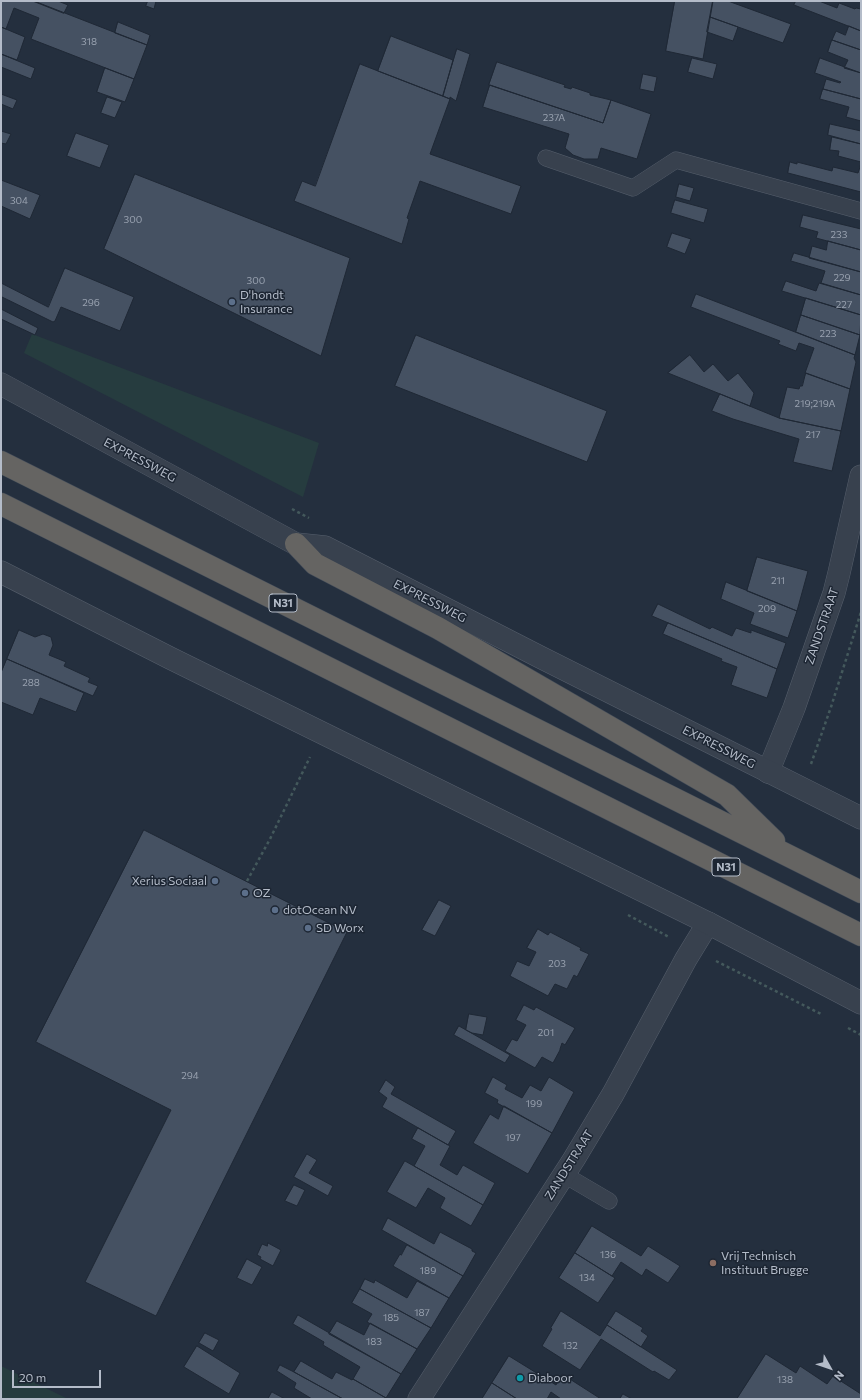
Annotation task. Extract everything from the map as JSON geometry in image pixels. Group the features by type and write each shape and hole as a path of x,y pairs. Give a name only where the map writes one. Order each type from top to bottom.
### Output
{"highway":[{"name":"N31","path":"1,462 861,892"},
{"name":"N31","path":"1,504 861,936"},
{"name":"N31","path":"296,544 315,564 438,628 727,795 789,856"}],"street":[{"name":"EXPRESSWEG","path":"1,384 296,544 325,547 861,818"},
{"name":"ZANDSTRAAT","path":"768,772 794,708 834,593 861,476"},
{"path":"1,572 170,658 708,923 861,1003"},
{"name":"ZANDSTRAAT","path":"419,1399 563,1174 612,1094 686,959 708,923"}],"lane":[{"path":"546,158 633,188 676,160 861,211"},
{"path":"563,1174 609,1201"}],"path":[{"path":"810,767 861,612"},
{"path":"247,881 270,839 313,751"}],"green space":[{"path":"32,334 319,443 303,497 24,353"},
{"path":"1,1366 68,1399 1,1399"}],"building":[{"path":"1,1 34,1 147,45 134,79 31,39 39,18 14,8 6,29 1,27"},
{"path":"33,1 58,1 68,5 64,13"},
{"path":"148,1 156,1 154,9 146,6"},
{"path":"675,1 713,1 703,59 666,51"},
{"path":"713,1 728,1 791,24 783,43 710,17"},
{"path":"796,1 819,1 837,8 839,3 855,9 861,9 861,31 794,5"},
{"path":"710,17 738,27 733,41 707,32"},
{"path":"118,22 150,35 147,45 115,33"},
{"path":"849,26 861,31 861,50 832,40 836,31 845,35"},
{"path":"1,27 25,37 17,60 1,54"},
{"path":"391,36 453,60 443,96 378,71"},
{"path":"832,40 861,50 861,73 844,68 848,60 828,52"},
{"path":"457,49 470,54 456,101 450,97 450,99 443,96"},
{"path":"1,54 35,68 31,79 1,67"},
{"path":"692,58 717,64 713,79 688,72"},
{"path":"820,58 861,73 861,99 823,89 826,79 841,82 815,73"},
{"path":"497,62 565,85 564,87 571,89 572,87 590,93 590,95 611,100 603,123 489,85"},
{"path":"360,64 450,99 430,154 521,186 511,214 420,181 407,218 409,219 402,244 294,201 302,181 315,186"},
{"path":"105,68 134,79 125,102 97,92"},
{"path":"643,74 657,77 654,92 640,89"},
{"path":"490,85 603,123 611,100 651,114 637,159 601,148 598,159 584,159 573,155 565,148 569,134 483,107"},
{"path":"823,89 861,99 861,121 846,117 849,107 820,99"},
{"path":"1,94 17,100 13,109 1,104"},
{"path":"107,97 122,102 115,118 101,113"},
{"path":"830,124 861,131 861,144 828,135"},
{"path":"1,131 11,134 6,144 1,143"},
{"path":"76,133 109,145 100,168 67,156"},
{"path":"832,137 861,144 861,162 838,156 839,151 830,150"},
{"path":"790,162 797,164 797,162 832,171 833,167 858,173 861,167 861,192 788,173"},
{"path":"135,174 350,258 321,356 104,249"},
{"path":"1,180 40,195 30,219 1,206"},
{"path":"679,184 694,188 690,201 676,197"},
{"path":"675,200 708,209 704,223 671,213"},
{"path":"803,215 861,229 861,250 816,238 818,232 800,227"},
{"path":"672,233 691,239 685,254 667,247"},
{"path":"828,241 861,250 861,272 809,258 812,246 826,250"},
{"path":"794,253 861,272 861,295 821,283 825,271 791,261"},
{"path":"65,268 134,297 120,331 61,307 55,321 53,322 2,297 1,299 1,283 48,307"},
{"path":"786,281 816,291 819,283 861,295 861,315 782,291"},
{"path":"696,294 855,355 854,358 856,362 850,389 805,373 814,348 799,343 796,351 778,344 780,341 691,307"},
{"path":"806,298 861,315 860,335 801,315"},
{"path":"1,309 38,328 35,335 1,319"},
{"path":"801,315 860,335 855,355 796,332"},
{"path":"416,335 607,411 587,462 395,386"},
{"path":"690,355 704,372 713,364 728,381 738,373 754,393 750,406 668,373"},
{"path":"806,373 850,389 841,431 779,418 787,387 799,389 800,386 802,386"},
{"path":"720,394 779,418 841,431 832,471 793,462 799,439 712,411"},
{"path":"757,557 808,571 797,611 747,591"},
{"path":"726,582 797,611 788,638 750,624 754,613 721,599"},
{"path":"658,604 710,629 712,627 732,636 736,628 751,633 751,630 786,643 777,669 652,616"},
{"path":"668,623 777,669 767,698 731,685 737,667 663,634"},
{"path":"19,630 35,637 43,634 51,637 53,645 49,655 66,662 64,666 90,678 88,682 98,686 93,696 7,659"},
{"path":"7,659 84,693 76,712 40,698 33,715 1,702 1,673"},
{"path":"144,830 347,932 156,1316 85,1282 171,1110 36,1042"},
{"path":"439,900 451,906 435,936 422,930"},
{"path":"538,929 548,935 550,932 581,948 580,950 589,954 577,977 574,975 567,989 555,984 548,996 510,976 517,961 529,966 536,952 527,948"},
{"path":"524,1005 534,1010 536,1007 575,1028 565,1045 562,1043 553,1063 542,1057 535,1068 505,1051 512,1039 517,1041 526,1025 516,1020"},
{"path":"469,1014 487,1017 483,1035 466,1030"},
{"path":"459,1026 510,1055 505,1063 454,1035"},
{"path":"493,1077 507,1085 505,1089 522,1098 530,1085 541,1091 549,1077 574,1092 552,1133 497,1103 498,1100 485,1093"},
{"path":"386,1080 395,1087 391,1094 456,1131 448,1145 382,1107 387,1098 379,1092"},
{"path":"504,1106 552,1133 528,1174 473,1143 490,1114 498,1119"},
{"path":"418,1128 450,1146 440,1165 457,1175 463,1165 495,1183 483,1205 414,1166 425,1146 412,1139"},
{"path":"307,1154 317,1160 309,1173 333,1186 328,1196 294,1177"},
{"path":"405,1161 483,1205 471,1226 440,1208 445,1198 428,1188 416,1208 387,1192"},
{"path":"294,1185 305,1190 297,1206 285,1201"},
{"path":"388,1218 434,1244 440,1232 472,1249 472,1251 476,1253 463,1276 382,1230"},
{"path":"592,1226 641,1256 648,1246 680,1266 668,1283 646,1269 642,1276 621,1262 612,1276 575,1253"},
{"path":"268,1243 281,1250 273,1266 260,1259 261,1257 257,1255 262,1244 267,1246"},
{"path":"407,1245 463,1276 449,1298 393,1266"},
{"path":"575,1253 615,1278 598,1303 559,1278"},
{"path":"247,1259 262,1267 252,1285 237,1278"},
{"path":"365,1279 374,1283 375,1280 407,1298 417,1281 449,1298 431,1328 360,1289"},
{"path":"360,1289 431,1328 417,1349 367,1322 372,1314 352,1303"},
{"path":"561,1311 600,1336 607,1325 677,1370 669,1380 654,1371 653,1372 601,1339 580,1370 542,1346"},
{"path":"616,1311 643,1328 641,1331 648,1336 641,1347 607,1325"},
{"path":"298,1315 401,1374 386,1398 353,1379 360,1367 323,1345 324,1342 293,1324"},
{"path":"337,1321 364,1335 370,1323 417,1349 401,1374 329,1334"},
{"path":"205,1333 219,1340 213,1351 199,1343"},
{"path":"197,1346 240,1373 229,1394 184,1367"},
{"path":"766,1354 796,1373 800,1366 827,1384 833,1376 861,1394 861,1399 737,1399"},
{"name":"Diaboor","path":"509,1356 556,1385 562,1374 601,1399 561,1399 551,1392 547,1399 517,1399 492,1383"},
{"path":"301,1361 332,1379 336,1372 352,1380 353,1379 386,1398 343,1399 294,1372"},
{"path":"280,1365 343,1399 312,1399 294,1388 296,1383 277,1371"},
{"path":"492,1383 517,1399 482,1399"},
{"path":"272,1392 285,1399 268,1399"},
{"path":"623,1394 632,1399 620,1399"}],"place":[{"name":"D'hondt Insurance","path":"232,302"},
{"name":"Xerius Sociaal","path":"215,881"},
{"name":"OZ","path":"245,893"},
{"name":"dotOcean NV","path":"275,910"},
{"name":"SD Worx","path":"308,928"},
{"name":"Vrij Technisch Instituut Brugge","path":"713,1263"},
{"name":"Diaboor","path":"520,1378"}]}
